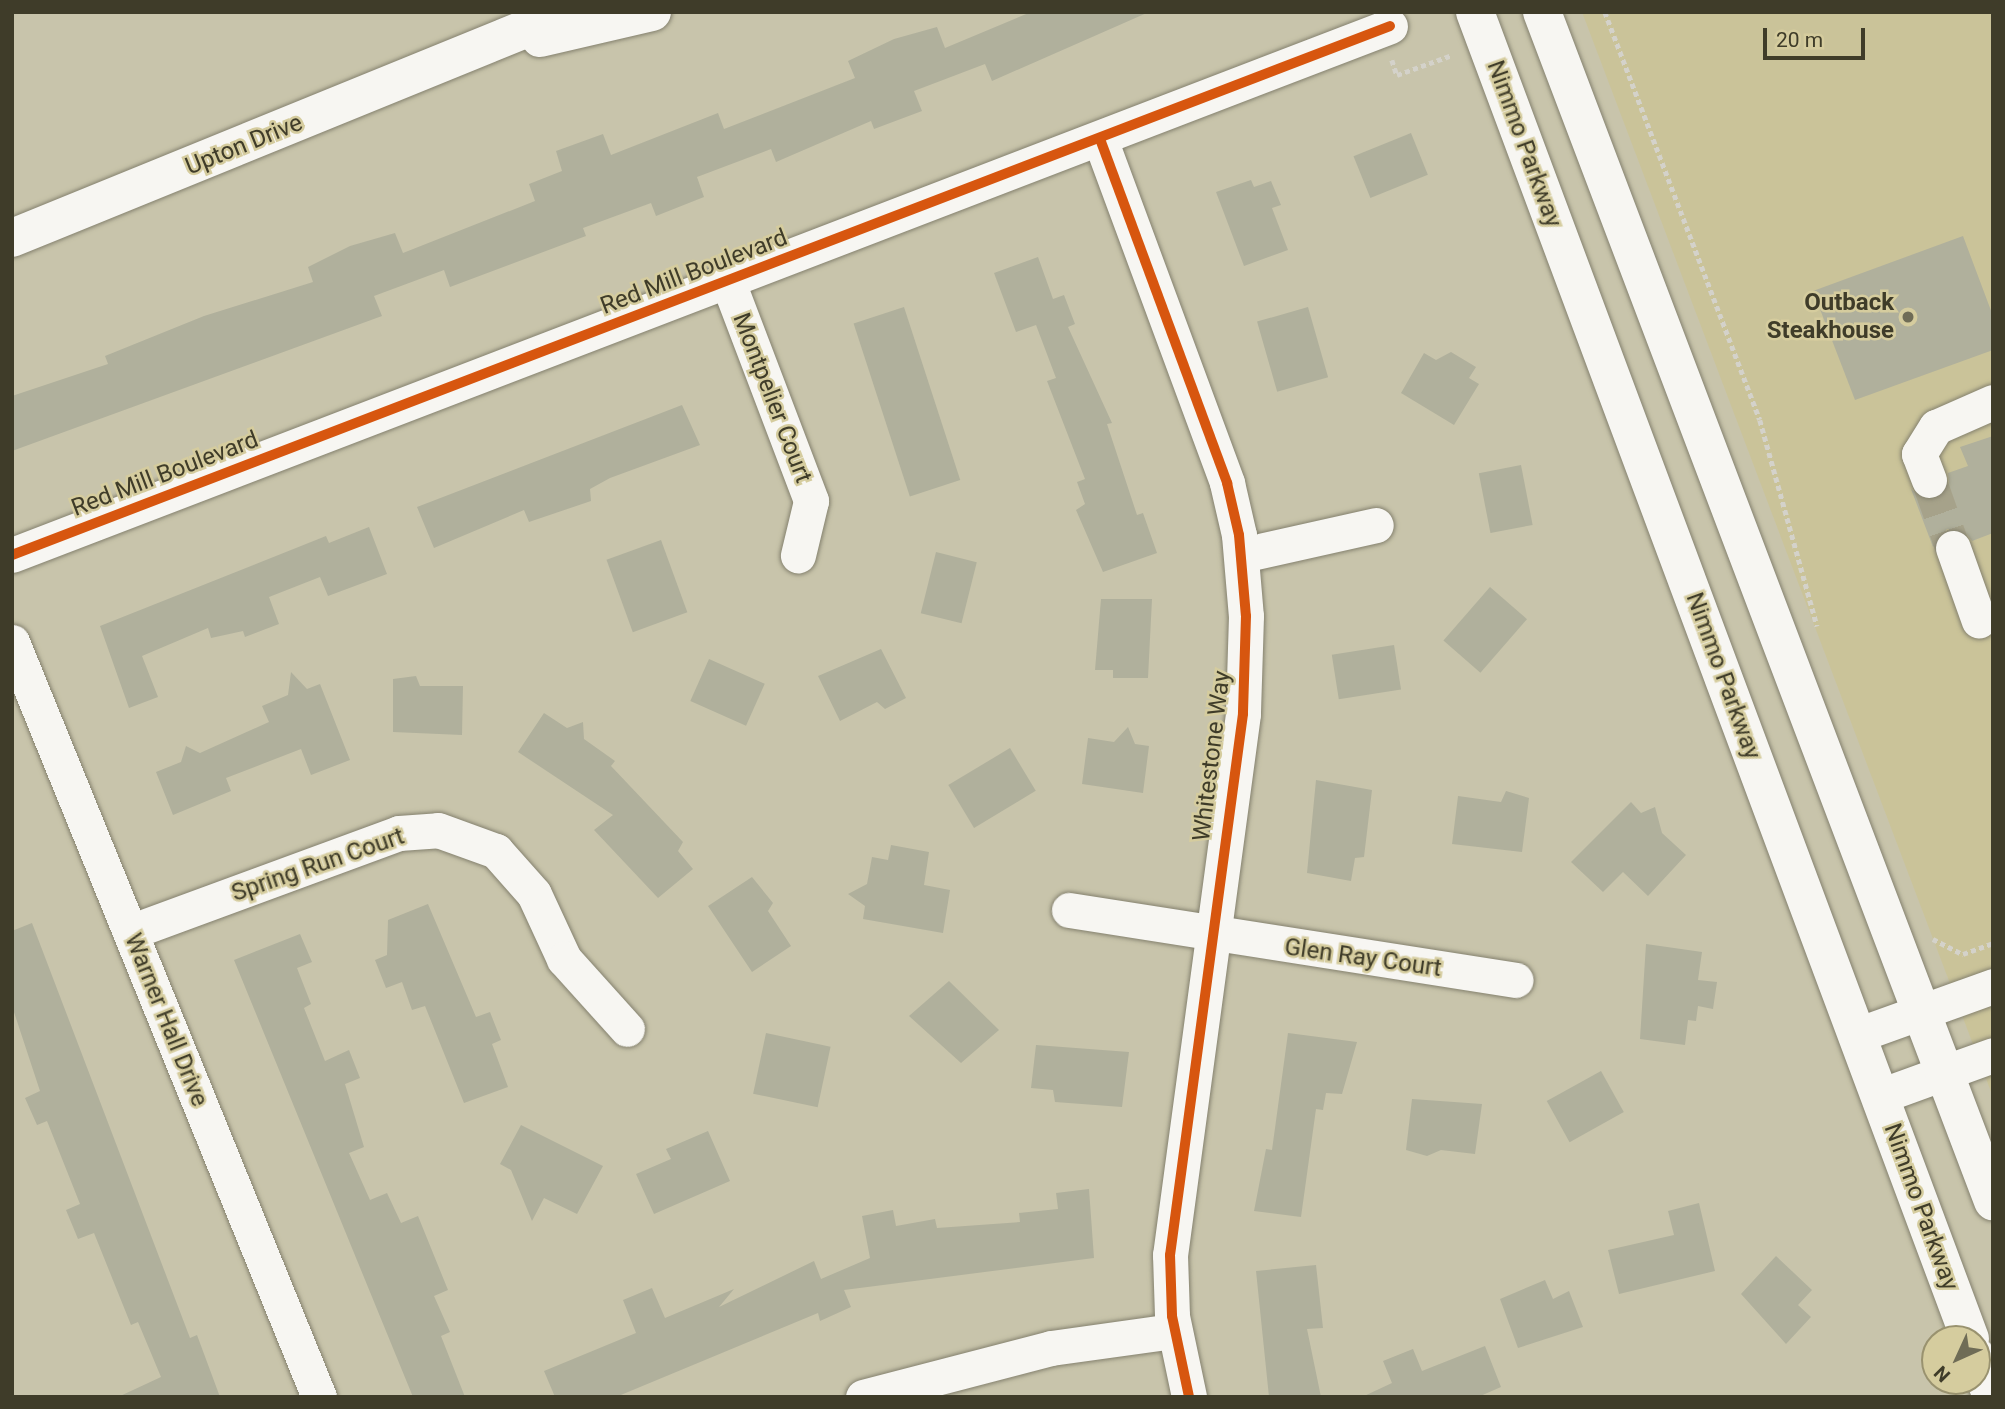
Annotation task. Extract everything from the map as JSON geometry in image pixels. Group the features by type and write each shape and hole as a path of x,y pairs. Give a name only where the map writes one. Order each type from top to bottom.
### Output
{"main road":[{"name":"Upton Drive","path":"12,239 477,52 567,12"},
{"name":"Upton Drive","path":"477,52 652,12"},
{"name":"Nimmo Parkway","path":"1475,12 1965,1325"},
{"path":"1542,12 1993,1201"}],"street":[{"name":"Red Mill Boulevard","path":"12,555 1386,28"},
{"name":"Whitestone Way","path":"1100,139 1227,483 1241,555 1243,714 1209,935 1170,1255 1174,1331 1189,1397"},
{"name":"Montpelier Court","path":"728,282 811,501 798,555"},
{"path":"1929,480 1919,454 1936,427 1993,402"},
{"path":"1241,555 1376,525"},
{"path":"1953,548 1979,621"},
{"name":"Warner Hall Drive","path":"12,642 319,1397"},
{"name":"Spring Run Court","path":"130,932 399,833 438,830 496,851 534,894 564,959 627,1029"},
{"name":"Glen Ray Court","path":"1069,910 1209,935 1516,980"},
{"path":"1857,1035 1993,986"},
{"path":"1880,1096 1993,1055"},
{"path":"863,1397 1051,1348 1174,1331"}],"path":[{"path":"1605,12 1760,420 1821,640"},
{"path":"1386,28 1397,75 1453,55"},
{"path":"1929,930 1949,950 1964,954 1993,943"}],"shaded area":[{"path":"1582,12 1993,12 1993,1097"}],"building":[{"path":"1031,12 1149,12 992,81 985,64 914,91 922,111 874,129 871,121 776,162 771,149 697,177 704,197 656,216 651,203 583,228 586,236 450,287 444,270 374,296 382,316 12,451 12,396 108,364 105,356 204,316 313,282 308,267 350,246 395,233 403,253 535,201 529,184 562,171 556,151 603,134 611,155 718,113 724,129 855,78 848,61 894,39 937,27 945,48"},
{"path":"1411,133 1428,175 1370,198 1354,156"},
{"path":"1251,180 1254,187 1271,181 1281,205 1272,208 1288,250 1244,266 1216,192"},
{"name":"Outback Steakhouse","path":"1963,236 1993,316 1993,350 1855,400 1813,291"},
{"path":"1038,257 1053,299 1064,295 1075,324 1068,327 1112,423 1107,424 1137,515 1143,513 1157,553 1103,572 1076,510 1085,504 1077,482 1085,479 1047,381 1056,378 1036,325 1016,332 994,273"},
{"path":"904,307 960,480 910,496 854,323"},
{"path":"1308,307 1328,377 1277,392 1257,322"},
{"path":"1451,352 1476,367 1469,378 1479,384 1454,425 1401,393 1424,353 1436,360"},
{"path":"682,405 700,445 610,478 590,489 591,501 529,522 524,510 434,548 417,507"},
{"path":"1993,436 1993,533 1972,541 1965,532 1947,529 1933,547 1911,489 1925,500 1937,498 1949,484 1948,473 1968,466 1960,447"},
{"path":"1521,465 1533,525 1490,533 1479,473"},
{"path":"369,527 387,574 328,596 320,577 269,597 279,624 245,637 243,631 211,638 208,628 142,656 158,697 129,708 100,626 326,536 329,543"},
{"path":"661,540 687,612 633,632 606,560"},
{"path":"936,552 977,562 962,623 921,613"},
{"path":"1490,587 1527,619 1480,673 1443,641"},
{"path":"1101,599 1152,599 1148,678 1113,678 1113,670 1095,670"},
{"path":"1394,645 1401,689 1339,699 1332,655"},
{"path":"881,649 906,698 885,709 877,702 840,721 818,676"},
{"path":"709,659 765,684 746,726 690,701"},
{"path":"291,672 307,689 320,684 350,760 311,775 301,749 226,778 231,791 173,815 156,772 181,762 186,746 200,753 269,722 262,706 288,695"},
{"path":"416,676 420,686 463,686 462,735 393,732 393,679"},
{"path":"544,713 567,728 583,722 584,739 615,761 611,766 683,842 678,851 693,869 658,898 594,830 613,815 518,752"},
{"path":"1128,727 1135,744 1149,746 1143,793 1082,784 1088,738 1114,742"},
{"path":"1010,748 1036,791 974,828 948,785"},
{"path":"1316,780 1372,790 1364,857 1355,858 1351,881 1307,873"},
{"path":"1506,791 1529,798 1522,852 1452,844 1458,796 1501,802"},
{"path":"1631,802 1641,813 1655,807 1662,833 1686,855 1648,896 1623,872 1603,892 1571,862"},
{"path":"891,845 929,852 924,885 950,890 943,933 863,919 865,906 848,894 867,884 872,857 888,860"},
{"path":"752,877 773,903 768,911 791,946 752,972 708,906"},
{"path":"428,904 476,1017 490,1012 501,1040 492,1044 508,1087 464,1103 425,1006 412,1010 402,982 386,988 375,960 387,955 388,920"},
{"path":"32,923 190,1338 197,1335 220,1397 118,1397 161,1377 138,1322 131,1325 94,1233 78,1239 66,1210 80,1204 47,1121 37,1125 25,1098 40,1091 12,1006 12,931"},
{"path":"300,934 312,962 297,968 311,1004 304,1008 325,1061 349,1050 360,1078 345,1084 364,1147 349,1153 370,1200 387,1193 401,1223 418,1216 448,1290 434,1296 450,1332 441,1336 465,1397 413,1397 234,960"},
{"path":"1646,944 1702,952 1698,980 1717,982 1713,1009 1698,1006 1696,1021 1688,1020 1685,1045 1640,1039"},
{"path":"949,981 999,1030 961,1063 909,1016"},
{"path":"766,1033 831,1047 818,1107 753,1094"},
{"path":"1288,1033 1357,1042 1342,1094 1326,1093 1323,1110 1316,1109 1301,1217 1254,1211 1266,1149 1272,1150"},
{"path":"1036,1045 1129,1052 1122,1107 1055,1102 1053,1090 1031,1088"},
{"path":"1601,1071 1624,1112 1570,1142 1547,1101"},
{"path":"1412,1099 1482,1104 1475,1154 1441,1150 1427,1156 1406,1150"},
{"path":"521,1125 603,1166 577,1214 544,1198 532,1221 511,1170 500,1164"},
{"path":"708,1131 730,1181 654,1214 636,1174 671,1159 666,1149"},
{"path":"1089,1189 1094,1258 844,1290 851,1307 820,1321 818,1313 616,1397 555,1397 544,1371 636,1333 623,1300 652,1288 665,1318 734,1289 719,1307 814,1261 821,1279 870,1258 862,1216 893,1210 896,1226 935,1219 937,1228 1020,1222 1019,1213 1058,1209 1056,1193"},
{"path":"1699,1203 1715,1271 1619,1294 1608,1250 1674,1235 1668,1211"},
{"path":"1776,1256 1812,1290 1798,1305 1811,1317 1786,1344 1741,1294"},
{"path":"1316,1265 1323,1328 1307,1329 1321,1397 1269,1397 1256,1271"},
{"path":"1545,1280 1553,1299 1569,1291 1583,1327 1518,1348 1500,1299"},
{"path":"1485,1346 1501,1387 1478,1397 1362,1397 1392,1383 1383,1361 1413,1349 1422,1371"}],"tunnel":[{"path":"1929,480 1953,548"}],"cycle path":[{"path":"12,555 1390,26"},
{"path":"1100,139 1227,483 1239,535 1246,616 1243,714 1170,1255 1172,1316 1189,1397"}],"place":[{"name":"Outback Steakhouse","path":"1908,317"}]}
